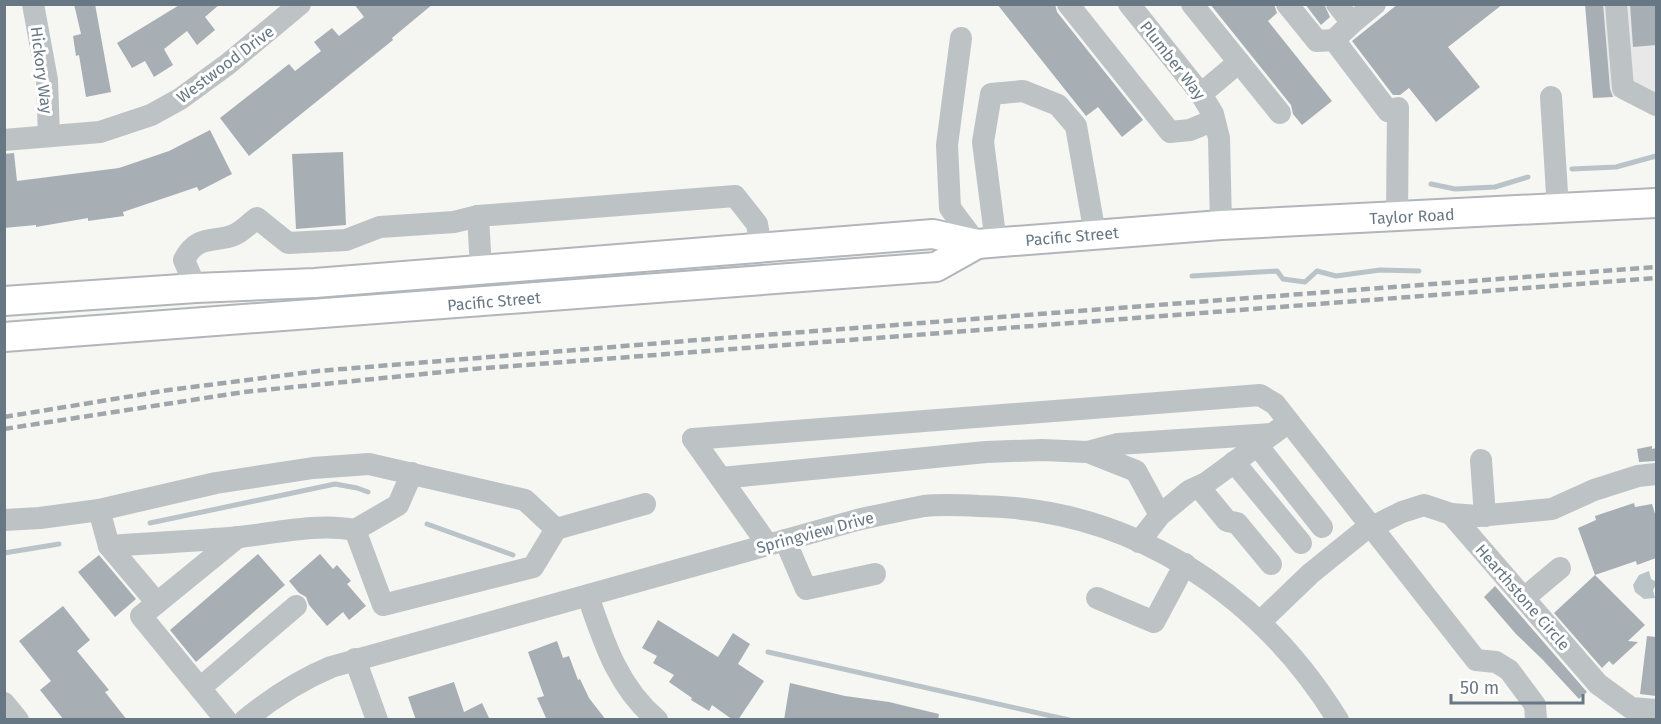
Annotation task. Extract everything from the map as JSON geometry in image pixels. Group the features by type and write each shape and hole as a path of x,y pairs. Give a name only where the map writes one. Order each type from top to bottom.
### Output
{"main road":[{"name":"Taylor Road","path":"1167,229 1656,203"},
{"name":"Pacific Street","path":"4,301 196,288 315,283 933,234 987,243 1167,229"},
{"name":"Pacific Street","path":"4,337 936,267 987,243"},
{"path":"680,285 687,273 745,267 761,247 777,264 814,262 832,275"},
{"path":"481,269 490,284 498,287 538,287 555,297"},
{"path":"114,330 126,312 178,306 196,288 201,299 212,306 245,305 263,317"}],"street":[{"name":"Hickory Way","path":"33,4 47,80 49,136"},
{"name":"Westwood Drive","path":"4,140 100,132 151,115 180,99 228,64 300,4"},
{"path":"1068,4 1170,132 1190,130 1214,120"},
{"name":"Plumber Way","path":"1129,4 1201,94 1214,120 1219,138 1221,225"},
{"path":"1192,4 1280,113"},
{"path":"1287,4 1317,41 1334,40 1375,4"},
{"path":"1337,4 1352,23"},
{"path":"1616,4 1623,88 1656,105"},
{"path":"961,38 947,145 951,208 987,243"},
{"path":"1334,40 1388,111 1398,108 1397,216"},
{"path":"1201,94 1239,62"},
{"path":"987,243 983,142 991,94 1023,92 1032,95 1058,105 1076,126 1095,234"},
{"path":"1551,97 1558,209"},
{"path":"196,288 184,260 187,253 205,239 234,235 257,218 288,243 346,240 380,227 454,222 478,216 735,196 757,224 761,247"},
{"path":"478,216 481,269"},
{"path":"875,574 806,589 776,542 721,478 693,439 1260,395 1275,404 1273,434 1322,526"},
{"path":"1139,542 1160,515 1189,491 1199,487 1273,434"},
{"path":"721,478 986,452 1042,450 1088,452 1118,444 1273,434 1372,527 1476,660 1496,662 1509,670 1535,705 1536,720"},
{"path":"1088,452 1136,471 1160,515"},
{"path":"1481,460 1485,516"},
{"path":"1234,462 1301,543"},
{"path":"4,520 99,510 216,483 313,468 369,464 525,500 556,529"},
{"path":"109,546 238,537 302,529 341,527 355,530 398,505 412,473"},
{"name":"Hearthstone Circle","path":"1260,622 1310,574 1362,532 1402,512 1424,504 1451,514 1485,516 1552,509 1594,490 1638,476 1656,474"},
{"path":"1199,487 1227,521 1237,523 1271,564"},
{"path":"355,530 383,605 533,567 556,529 645,504"},
{"name":"Springview Drive","path":"245,720 272,699 309,676 355,659 892,512 926,506 958,505 1023,508 1062,515 1139,542 1185,564 1232,597 1260,622 1306,672 1338,720"},
{"path":"99,510 109,546 157,603"},
{"name":"Hearthstone Circle","path":"1451,514 1599,684 1632,708 1656,710"},
{"path":"226,720 141,616 238,537"},
{"path":"1097,598 1154,622 1185,564"},
{"path":"1524,598 1560,568"},
{"path":"588,596 605,646 617,672 631,694 657,720"},
{"path":"200,688 296,606"},
{"path":"355,659 377,720"},
{"path":"4,703 18,720"}],"shaded area":[{"path":"1585,5 1656,5 1656,101 1624,96 1593,98"},
{"path":"1649,571 1656,585 1653,590 1655,598 1644,599 1635,592 1633,585 1639,575"}],"building":[{"path":"74,4 95,4 111,92 86,97 79,55 76,56 73,36 81,34"},
{"path":"181,4 220,4 205,17 215,30 197,45 187,31 164,49 173,65 154,77 145,61 132,68 117,43"},
{"path":"354,4 433,4 392,38 393,40 249,156 220,118 289,64 295,71 321,51 314,42 332,28 339,36 364,17"},
{"path":"997,4 1055,4 1057,12 1143,120 1122,137 1098,107 1086,116"},
{"path":"1210,4 1274,4 1277,13 1268,21 1332,101 1302,125 1293,114 1291,105"},
{"path":"1305,4 1324,4 1330,17 1321,25"},
{"path":"1398,4 1503,4 1448,47 1480,87 1436,122 1409,88 1400,95 1393,95 1352,41"},
{"path":"1585,4 1603,4 1610,89 1613,97 1593,98"},
{"path":"1630,4 1656,4 1656,45 1633,47"},
{"path":"210,130 232,174 199,191 197,187 123,212 124,216 88,221 88,218 36,227 36,225 4,228 4,154 14,153 17,181 119,168 169,151"},
{"path":"343,152 346,225 296,229 292,154"},
{"path":"1652,446 1652,449 1656,448 1656,461 1639,462 1637,449"},
{"path":"1634,503 1635,507 1652,504 1656,517 1656,558 1637,565 1636,561 1595,575 1578,528 1596,520 1595,516"},
{"path":"258,554 285,585 196,662 170,630"},
{"path":"320,554 333,569 337,565 351,581 347,584 366,606 349,620 343,612 327,626 309,605 306,597 299,593 289,581"},
{"path":"99,555 136,599 115,617 78,572"},
{"path":"1595,575 1645,625 1628,641 1638,642 1613,665 1609,661 1602,668 1554,613"},
{"path":"1495,586 1587,692 1579,699 1516,634 1484,597"},
{"path":"63,606 90,640 77,651 109,690 105,692 127,720 64,720 40,690 51,681 19,641"},
{"path":"658,620 718,657 733,633 750,644 738,664 764,681 738,720 733,720 712,705 709,711 691,700 692,698 669,682 674,675 653,663 657,656 642,648"},
{"path":"1647,636 1656,637 1656,696 1640,694"},
{"path":"557,641 563,658 569,656 578,680 580,679 589,698 606,720 547,720 537,698 544,696 528,652"},
{"path":"454,682 464,712 482,703 490,720 416,720 408,697"},
{"path":"790,683 939,714 938,720 784,720"}],"waterway":[{"path":"1572,169 1616,167 1656,156"},
{"path":"1431,184 1455,189 1495,187 1528,177"},
{"path":"1192,276 1277,271 1283,279 1305,282 1317,271 1336,276 1380,270 1419,271"},
{"path":"150,523 335,484 368,492"},
{"path":"427,524 513,555"},
{"path":"4,553 59,544"},
{"path":"768,652 1069,720"}],"railway":[{"path":"4,417 169,390 318,371 1656,267"},
{"path":"4,429 244,392 473,369 1656,278"}]}
